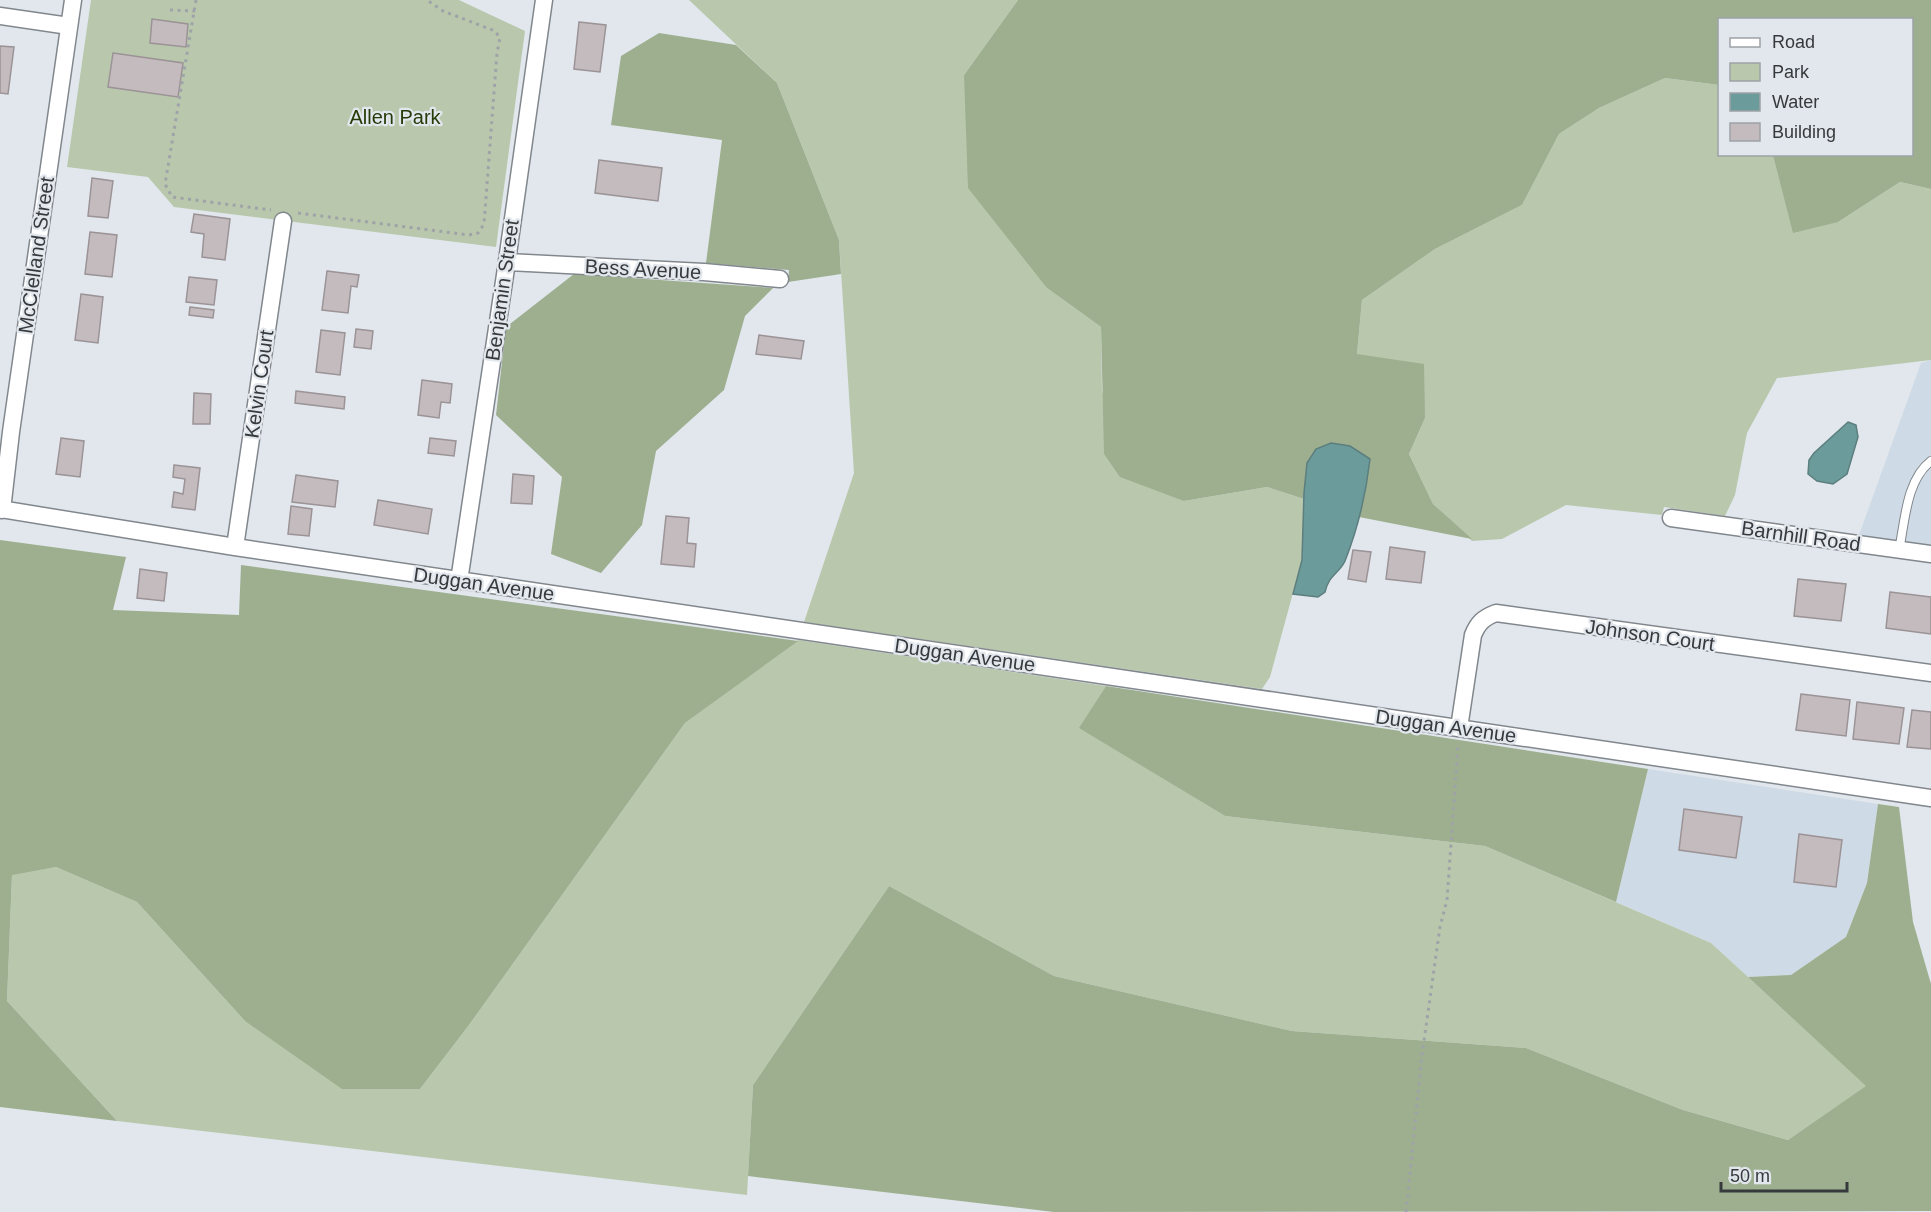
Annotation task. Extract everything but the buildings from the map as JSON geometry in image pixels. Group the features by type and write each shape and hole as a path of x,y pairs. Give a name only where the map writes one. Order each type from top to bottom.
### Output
{"street":[{"name":"McClelland Street","path":"1,509 73,0"},
{"name":"Benjamin Street","path":"459,580 544,0"},
{"path":"0,16 69,26"},
{"name":"Kelvin Court","path":"235,547 284,215"},
{"name":"Bess Avenue","path":"507,262 780,279"},
{"name":"Duggan Avenue","path":"1,509 235,547 1931,798"},
{"name":"Barnhill Road","path":"1671,518 1931,554"},
{"name":"Johnson Court","path":"1459,728 1473,635 1477,624 1496,613 1931,673"}],"lane":[{"path":"1899,550 1910,495 1917,477 1931,461"}],"path":[{"path":"196,0 165,184 172,197 284,215 469,235 478,233 484,224 500,38 495,31 443,11 427,0"},
{"path":"170,10 195,11"},
{"path":"1406,1212 1422,1055 1440,927 1447,900 1459,728"}],"shaded area":[{"path":"1931,360 1931,545 1859,535 1921,363"},
{"path":"1648,769 1878,804 1867,883 1846,937 1791,975 1748,977 1711,943 1616,902"}],"green space":[{"name":"Allen Park","path":"91,0 459,0 525,31 496,247 174,207 148,177 67,167"},
{"path":"689,0 1018,0 964,75 1047,288 1101,327 1102,392 1184,501 1267,487 1304,499 1302,560 1270,677 1262,689 804,622 854,473 839,240 777,83"},
{"path":"1018,0 1931,0 1931,189 1900,182 1838,222 1793,233 1773,156 1913,156 1913,18 1718,18 1718,85 1665,78 1599,108 1559,134 1522,205 1435,249 1362,300 1357,354 1424,364 1425,418 1409,454 1433,504 1472,539 1359,517 1370,459 1350,446 1331,443 1304,493 1304,499 1267,487 1184,501 1120,477 1104,454 1101,327 1047,288 968,188 964,75"},
{"path":"659,33 736,45 777,83 839,240 841,274 788,282 789,270 706,263 722,140 611,125 621,56"},
{"path":"1665,78 1718,85 1718,156 1774,156 1838,222 1900,182 1931,189 1931,360 1777,378 1747,433 1735,495 1725,516 1664,507 1662,515 1566,505 1502,539 1472,541 1433,504 1409,454 1425,418 1357,354 1362,300 1435,249 1522,205 1559,134 1599,108"},
{"path":"574,274 773,288 745,316 724,390 656,451 642,525 601,573 551,554 562,477 496,415 506,327"},
{"path":"0,540 126,557 113,610 239,615 241,565 798,641 685,723 469,1025 420,1089 342,1089 245,1021 137,902 56,867 12,875 7,1001 117,1121 0,1107"},
{"path":"798,640 1106,686 1080,728 1225,816 1485,846 1711,943 1867,1086 1788,1140 1683,1110 1526,1048 1292,1031 1054,976 889,886 753,1085 747,1195 117,1121 7,1001 12,874 56,867 137,902 245,1021 420,1089 469,1025 685,723"},
{"path":"1106,686 1648,769 1616,902 1485,846 1225,816 1079,728"},
{"path":"1878,804 1899,807 1913,922 1931,984 1931,1211 1054,1212 748,1176 753,1085 889,886 1054,976 1292,1031 1526,1048 1683,1110 1788,1140 1866,1086 1748,977 1791,975 1846,937 1867,883"}],"water":[{"path":"1848,422 1856,425 1858,437 1847,474 1833,484 1817,481 1808,474 1809,460"},
{"path":"1331,443 1350,446 1370,459 1361,511 1345,561 1329,581 1325,592 1318,597 1293,594 1302,560 1307,463 1316,449"}]}
